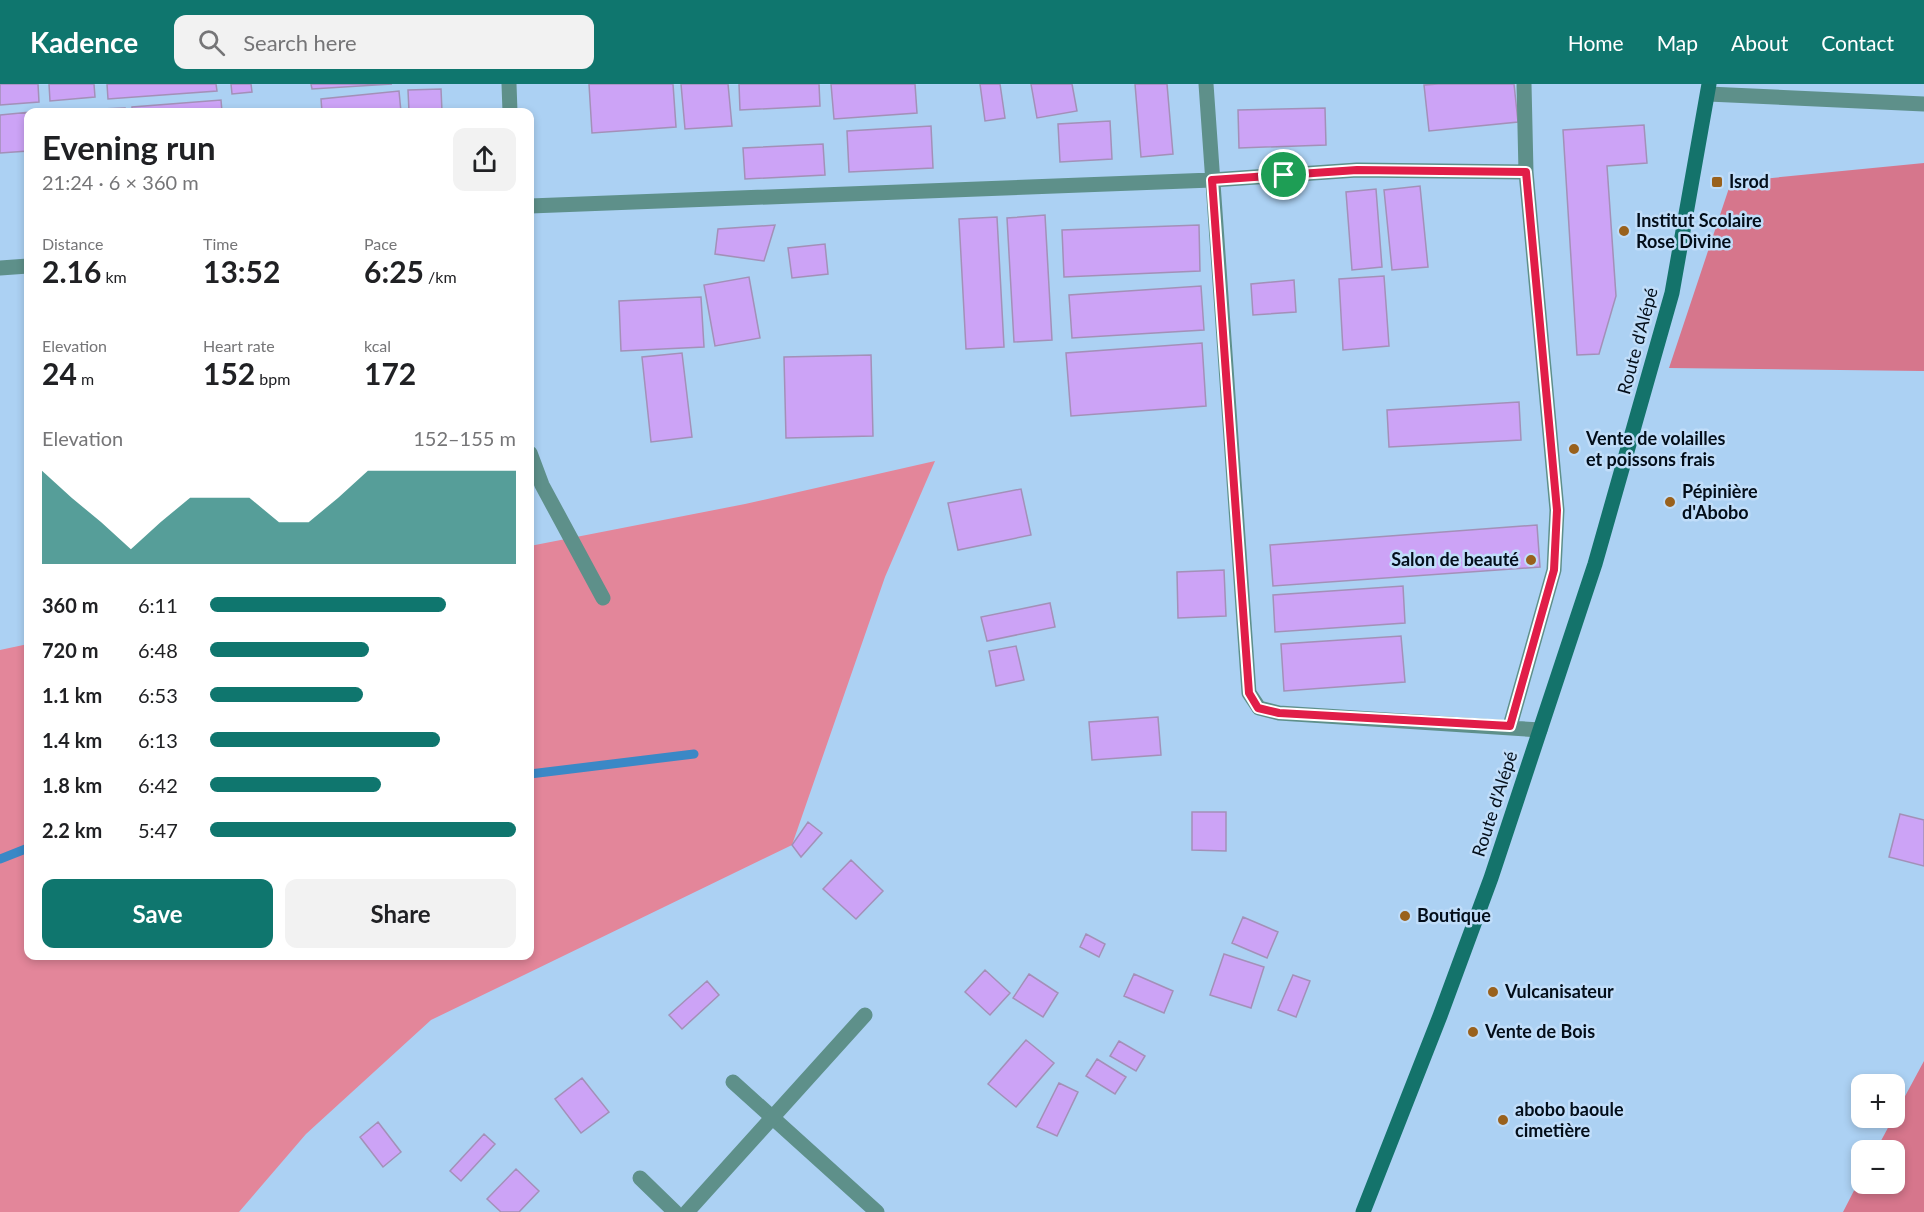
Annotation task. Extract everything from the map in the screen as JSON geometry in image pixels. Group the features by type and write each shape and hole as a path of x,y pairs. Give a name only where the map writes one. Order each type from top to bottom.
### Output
{"main road":[{"name":"Route d'Alépé","path":"1363,1212 1440,1017 1491,878 1595,564 1672,293 1708,89"}],"street":[{"path":"509,84 510,108"},
{"path":"1206,84 1249,693 1254,703 1258,708 1279,713 1510,726 1540,730"},
{"path":"1510,726 1554,570 1557,510 1526,172 1524,84"},
{"path":"1708,89 1924,104"},
{"path":"534,206 1212,180 1357,170 1526,172"},
{"path":"0,268 24,267"},
{"path":"534,464 542,485 603,598"},
{"path":"687,1212 865,1015"},
{"path":"733,1082 771,1119 877,1212"},
{"path":"640,1178 675,1212"}],"shaded area":[{"path":"1924,163 1924,371 1669,368 1731,182"},
{"path":"935,461 885,577 792,845 431,1020 306,1134 239,1212 0,1212 0,650 24,645 24,960 534,960 534,545 745,504"},
{"path":"1924,1061 1924,1212 1843,1212 1852,1194 1905,1194 1905,1140 1881,1140 1888,1128 1905,1128 1905,1096"}],"building":[{"path":"0,84 38,84 39,102 0,105"},
{"path":"49,84 94,84 95,97 50,101"},
{"path":"107,84 216,84 217,91 108,99"},
{"path":"231,84 251,84 252,92 232,94"},
{"path":"311,84 392,84 312,89"},
{"path":"589,84 673,84 676,127 592,133"},
{"path":"681,84 728,84 732,126 685,129"},
{"path":"739,84 819,84 820,106 740,110"},
{"path":"831,84 915,84 917,113 834,119"},
{"path":"980,84 1000,84 1005,118 985,121"},
{"path":"1031,84 1072,84 1077,111 1037,118"},
{"path":"1135,84 1167,84 1173,154 1141,157"},
{"path":"1514,84 1518,122 1429,131 1424,85"},
{"path":"441,89 442,108 409,108 408,90"},
{"path":"399,91 401,108 322,108 321,99"},
{"path":"221,100 222,108 132,108"},
{"path":"1325,108 1326,145 1239,148 1238,110"},
{"path":"24,112 24,151 0,153 0,115"},
{"path":"1110,121 1112,159 1060,162 1058,124"},
{"path":"1644,125 1647,163 1607,166 1616,296 1599,354 1577,355 1563,130"},
{"path":"931,126 933,168 849,172 847,131"},
{"path":"823,144 825,175 745,179 743,148"},
{"path":"1420,186 1428,267 1392,270 1384,190"},
{"path":"1376,189 1382,267 1352,270 1346,192"},
{"path":"1045,215 1052,340 1014,342 1007,218"},
{"path":"997,217 1004,347 966,349 959,219"},
{"path":"775,225 764,261 715,254 718,229"},
{"path":"1199,225 1200,271 1064,277 1062,230"},
{"path":"825,244 828,274 792,278 788,248"},
{"path":"1384,276 1389,346 1343,350 1339,279"},
{"path":"749,277 760,338 715,346 704,285"},
{"path":"1294,280 1296,312 1253,315 1251,284"},
{"path":"1201,286 1204,330 1072,338 1069,295"},
{"path":"701,297 704,347 621,351 619,301"},
{"path":"1202,343 1206,406 1071,416 1066,353"},
{"path":"682,353 692,437 651,442 642,357"},
{"path":"871,355 873,436 786,438 784,357"},
{"path":"1519,402 1521,440 1389,447 1387,410"},
{"path":"1021,489 1031,535 958,550 948,503"},
{"path":"1537,525 1540,567 1273,586 1270,545"},
{"path":"1224,570 1226,616 1178,618 1177,572"},
{"path":"1403,586 1405,623 1275,632 1273,595"},
{"path":"1050,603 1055,627 987,641 981,617"},
{"path":"1401,636 1405,682 1284,691 1281,644"},
{"path":"1016,646 1024,680 996,686 989,651"},
{"path":"1158,717 1161,755 1092,760 1089,722"},
{"path":"1192,812 1226,812 1226,851 1192,850"},
{"path":"1900,814 1924,820 1924,866 1889,857"},
{"path":"808,822 822,833 801,857 792,845"},
{"path":"851,860 883,891 856,919 823,889"},
{"path":"1243,917 1278,932 1267,958 1232,943"},
{"path":"1086,934 1105,944 1099,957 1080,947"},
{"path":"1224,954 1264,967 1251,1008 1210,995"},
{"path":"985,970 1010,993 990,1015 965,992"},
{"path":"1029,974 1058,993 1043,1017 1013,998"},
{"path":"1134,974 1173,991 1164,1013 1124,996"},
{"path":"1293,975 1310,981 1296,1017 1278,1010"},
{"path":"707,981 719,995 682,1029 669,1015"},
{"path":"1026,1040 1054,1063 1016,1107 988,1084"},
{"path":"1119,1041 1145,1056 1136,1071 1110,1056"},
{"path":"1097,1059 1126,1077 1115,1094 1086,1076"},
{"path":"582,1078 609,1112 581,1133 555,1099"},
{"path":"1059,1083 1078,1092 1057,1136 1037,1127"},
{"path":"378,1122 401,1152 383,1167 360,1137"},
{"path":"484,1134 495,1144 461,1181 450,1171"},
{"path":"516,1169 539,1191 519,1212 501,1212 487,1199"}],"waterway":[{"path":"534,774 694,754"},
{"path":"0,859 24,850"}],"place":[{"name":"Isrod","path":"1717,182"},
{"name":"Institut Scolaire Rose Divine","path":"1624,231"},
{"name":"Vente de volailles et poissons frais","path":"1574,449"},
{"name":"Pépinière d'Abobo","path":"1670,502"},
{"name":"Salon de beauté","path":"1531,560"},
{"name":"Boutique","path":"1405,916"},
{"name":"Vulcanisateur","path":"1493,992"},
{"name":"Vente de Bois","path":"1473,1032"},
{"name":"abobo baoule cimetière","path":"1503,1120"}],"route":[{"path":"1357,170 1526,172 1557,510 1554,570 1510,726 1269,712 1258,708 1249,693 1212,180 1284,175 1357,170"}]}
